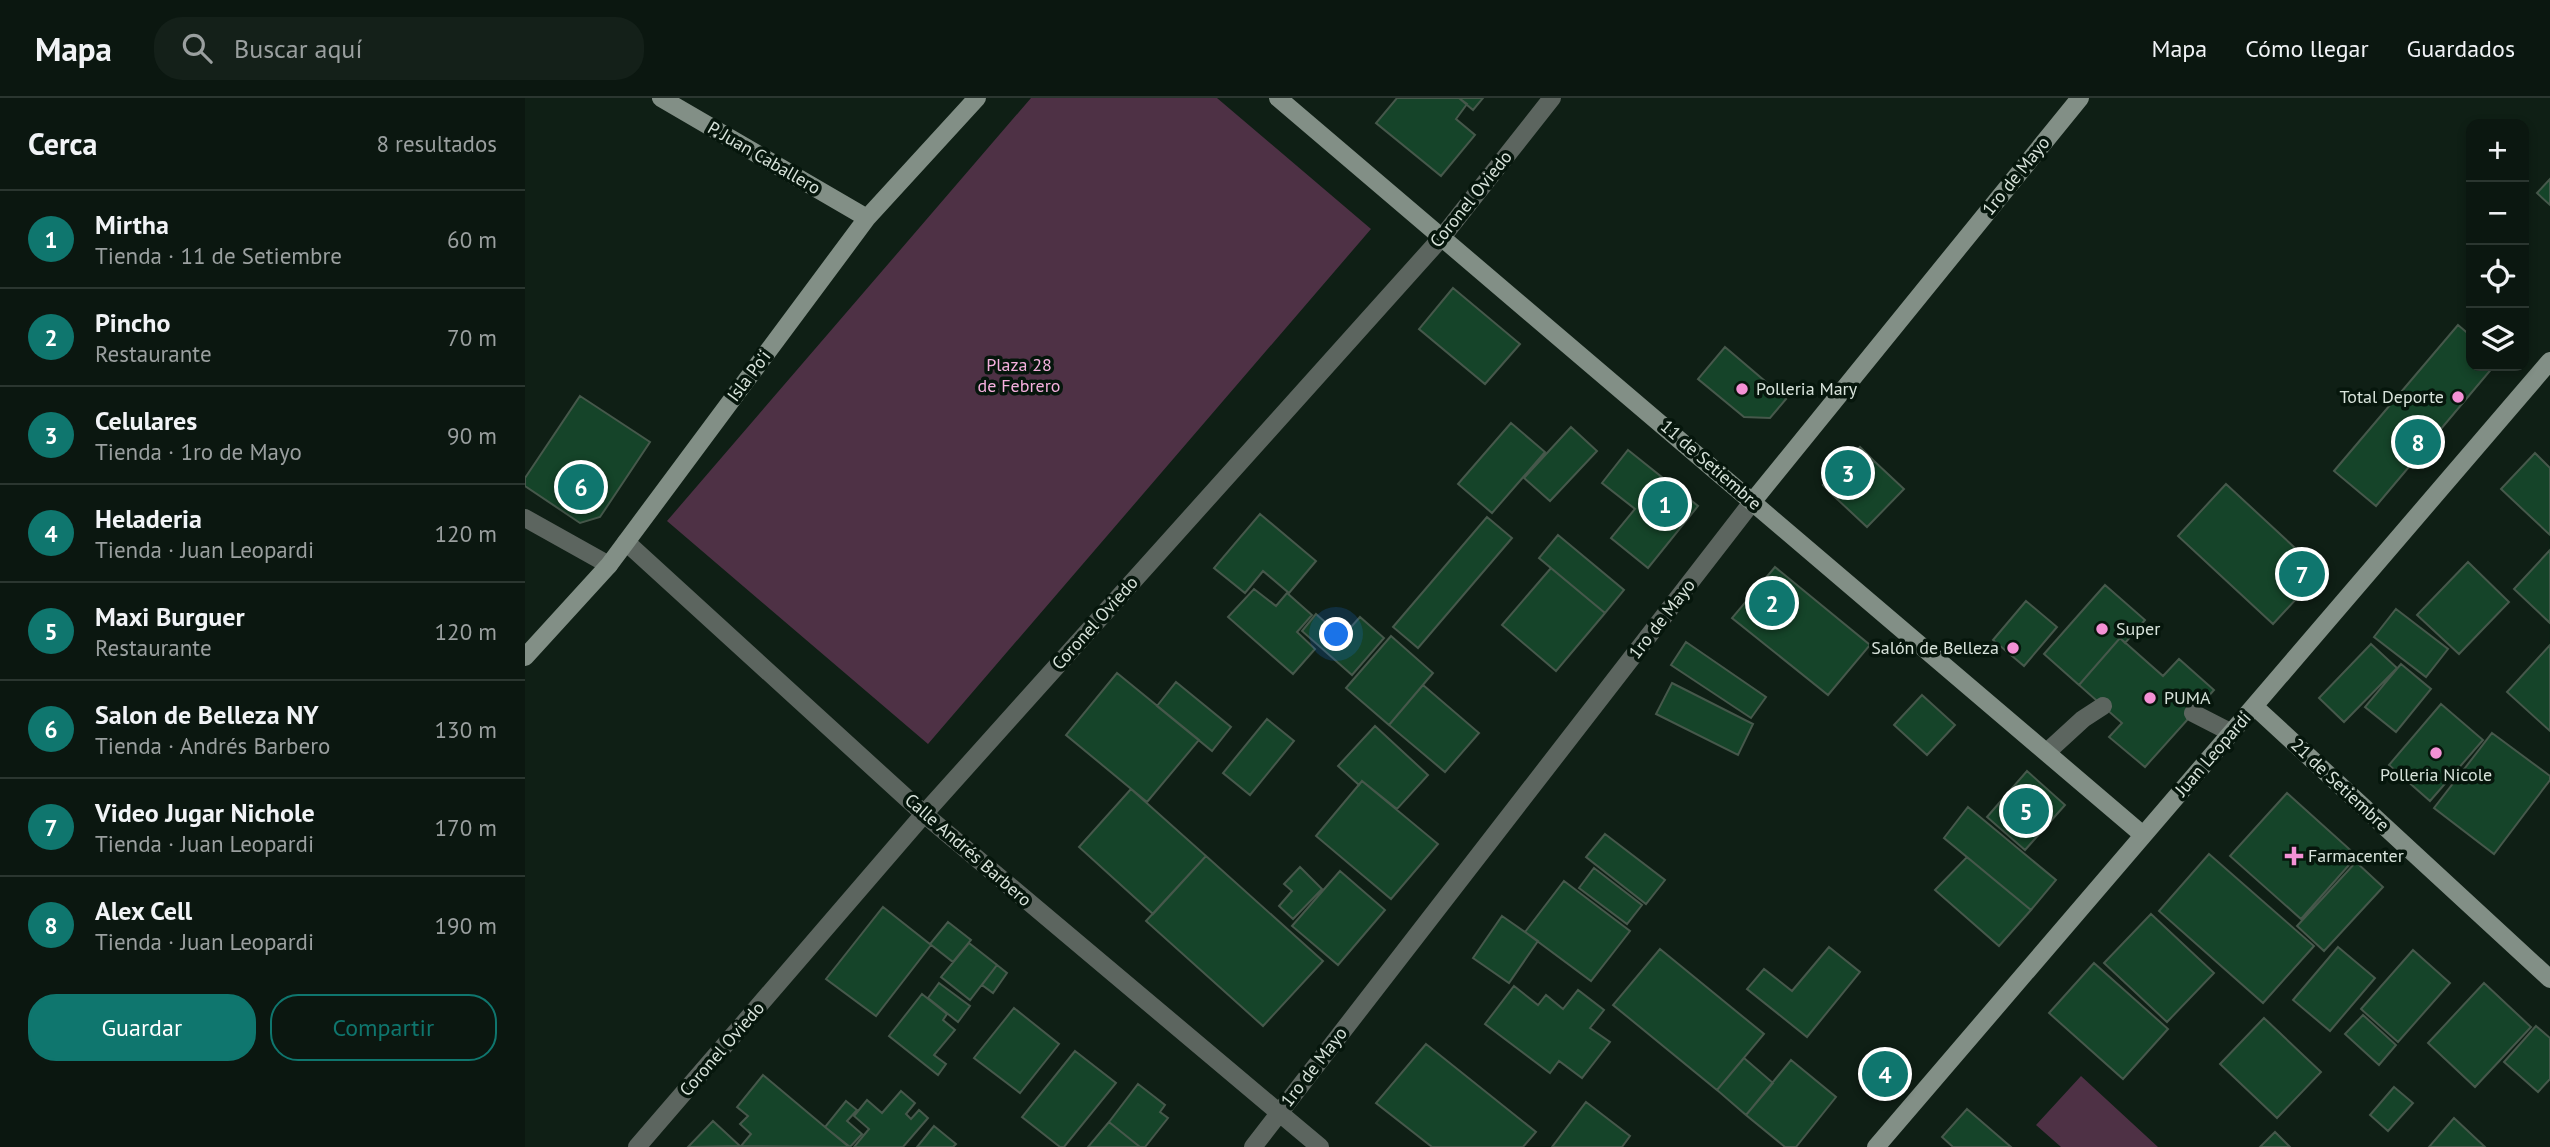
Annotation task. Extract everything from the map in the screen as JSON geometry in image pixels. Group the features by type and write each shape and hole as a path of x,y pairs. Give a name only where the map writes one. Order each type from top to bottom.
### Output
{"main road":[{"name":"P. Juan Caballero","path":"661,98 867,218"},
{"name":"Isla Po'i","path":"525,657 609,565 867,218 977,98"},
{"name":"1ro de Mayo","path":"1753,501 2080,98"},
{"name":"11 de Setiembre","path":"1282,100 2143,835"},
{"name":"Juan Leopardi","path":"1876,1147 2550,361"},
{"name":"21 de Setiembre","path":"2254,706 2550,979"}],"street":[{"name":"Coronel Oviedo","path":"637,1147 924,814 1443,236 1552,98"},
{"name":"1ro de Mayo","path":"1252,1147 1753,501"},
{"path":"525,517 609,565"},
{"name":"Calle Andrés Barbero","path":"626,542 924,814 1320,1147"},
{"path":"2047,752 2083,719 2103,706"},
{"path":"2193,713 2232,733"}],"green space":[{"name":"Plaza 28 de Febrero","path":"1031,98 1217,98 1371,229 928,744 667,521"},
{"path":"2081,1076 2158,1147 2061,1147 2036,1125"}],"building":[{"path":"1397,98 1459,98 1467,104 1456,119 1475,135 1441,176 1376,123"},
{"path":"1459,98 1483,98 1473,110"},
{"path":"2550,179 2550,205 2537,193"},
{"path":"1453,288 1520,344 1485,384 1419,329"},
{"path":"2458,325 2466,332 2466,371 2490,371 2376,506 2334,471"},
{"name":"Polleria Mary","path":"1725,347 1786,399 1770,418 1744,417 1698,379"},
{"path":"580,396 650,442 600,517 580,523 525,486 525,478"},
{"path":"1511,423 1545,452 1492,513 1458,484"},
{"path":"1571,427 1597,451 1550,501 1524,478"},
{"path":"1860,447 1874,461 1837,499 1823,485"},
{"path":"1628,450 1698,506 1648,568 1611,538 1635,509 1602,483"},
{"path":"2535,453 2550,468 2550,535 2501,489"},
{"path":"1874,461 1904,489 1867,527 1837,499"},
{"path":"2226,484 2321,572 2273,624 2178,536"},
{"path":"1260,514 1316,561 1289,593 1263,571 1245,593 1214,568"},
{"path":"1487,517 1512,538 1418,648 1393,627"},
{"path":"1558,535 1624,590 1605,613 1539,558"},
{"path":"2550,550 2550,623 2514,589"},
{"path":"2468,562 2509,602 2459,654 2417,615"},
{"path":"1775,567 1870,645 1828,695 1732,618"},
{"path":"1551,568 1605,613 1556,671 1502,625"},
{"name":"Super","path":"2105,585 2145,620 2125,643 2120,638 2079,685 2044,654"},
{"path":"1254,589 1276,606 1287,593 1312,615 1297,632 1315,649 1293,674 1228,617"},
{"path":"2026,601 2057,627 2024,666 1993,640"},
{"path":"2396,609 2448,649 2426,677 2374,637"},
{"path":"1316,614 1342,637 1360,617 1384,638 1352,675 1302,631"},
{"path":"1391,636 1433,673 1389,725 1346,688"},
{"name":"PUMA","path":"2120,638 2163,676 2179,659 2214,690 2145,767 2109,737 2122,723 2079,685"},
{"path":"1686,642 1766,697 1751,718 1671,665"},
{"path":"2371,644 2397,668 2344,722 2319,698"},
{"path":"2550,645 2550,731 2507,692"},
{"path":"2401,664 2431,689 2396,732 2365,707"},
{"path":"1117,673 1199,740 1147,802 1066,735"},
{"path":"1176,682 1231,727 1212,751 1157,706"},
{"path":"1672,683 1753,724 1738,755 1656,714"},
{"path":"1423,685 1479,733 1445,772 1389,725"},
{"path":"1922,695 1955,725 1927,755 1894,725"},
{"name":"Polleria Nicole","path":"2441,704 2483,740 2430,801 2389,765"},
{"path":"1267,719 1294,741 1250,795 1223,773"},
{"path":"1375,726 1428,775 1397,809 1362,781 1359,785 1338,766"},
{"path":"2492,733 2550,776 2550,780 2494,854 2434,808"},
{"path":"2027,771 2065,805 2025,850 1987,817"},
{"path":"1362,781 1438,844 1391,899 1316,836"},
{"path":"1131,789 1206,856 1153,914 1079,847"},
{"name":"Farmacenter","path":"2287,793 2357,856 2301,919 2230,856"},
{"path":"1968,807 2056,880 2031,910 1944,838"},
{"path":"1605,834 1665,880 1646,904 1586,857"},
{"path":"2209,854 2314,946 2263,1003 2159,911"},
{"path":"1206,856 1323,961 1263,1026 1146,921"},
{"path":"1967,857 2031,910 1999,946 1935,890"},
{"path":"2356,862 2383,887 2324,951 2297,926"},
{"path":"1300,867 1322,889 1293,919 1279,906 1292,891 1284,884"},
{"path":"1594,868 1642,905 1627,924 1579,888"},
{"path":"1340,871 1385,910 1338,965 1292,926"},
{"path":"1564,881 1630,931 1591,981 1525,932"},
{"path":"883,907 931,945 876,1016 826,979"},
{"path":"2151,914 2214,973 2167,1022 2104,963"},
{"path":"1502,916 1538,941 1509,983 1473,958"},
{"path":"948,922 971,940 953,962 930,944"},
{"path":"969,943 997,965 970,1000 941,977"},
{"path":"1829,947 1860,972 1807,1037 1747,989 1764,969 1792,991"},
{"path":"2338,947 2375,978 2330,1031 2293,1000"},
{"path":"1660,949 1764,1034 1717,1090 1613,1005"},
{"path":"2413,950 2450,983 2398,1042 2361,1009"},
{"path":"2094,963 2168,1029 2123,1079 2049,1013"},
{"path":"997,965 1007,973 993,993 982,985"},
{"path":"939,983 970,1006 958,1022 928,998"},
{"path":"2484,983 2531,1027 2475,1087 2428,1043"},
{"path":"1514,986 1538,1005 1546,995 1563,1009 1578,990 1604,1010 1590,1028 1610,1042 1582,1078 1559,1061 1550,1073 1485,1024"},
{"path":"922,994 947,1014 943,1020 955,1030 934,1055 946,1064 938,1075 889,1036"},
{"path":"1014,1008 1059,1044 1020,1093 974,1058"},
{"path":"2363,1015 2396,1045 2379,1065 2345,1034"},
{"path":"2264,1018 2321,1072 2277,1118 2220,1064"},
{"path":"2536,1026 2550,1038 2550,1079 2538,1092 2504,1062"},
{"path":"1426,1044 1536,1132 1523,1147 1432,1147 1376,1103"},
{"path":"1075,1051 1116,1083 1064,1147 1060,1147 1022,1117"},
{"path":"1744,1058 1773,1083 1746,1115 1717,1090"},
{"path":"1791,1060 1836,1097 1796,1147 1785,1147 1746,1115"},
{"path":"763,1075 849,1147 741,1146 751,1134 740,1124 748,1116 737,1107"},
{"path":"1138,1084 1165,1105 1160,1112 1168,1118 1145,1147 1140,1147 1109,1122"},
{"path":"2394,1087 2413,1103 2388,1131 2370,1115"},
{"path":"901,1091 915,1103 906,1114 911,1119 919,1110 928,1118 903,1147 854,1147 869,1129 854,1116 867,1100 882,1113"},
{"path":"846,1101 857,1110 847,1121 862,1134 850,1147 825,1127"},
{"path":"1586,1102 1630,1136 1622,1147 1552,1147"},
{"path":"1967,1109 2011,1147 1953,1147 1942,1137"},
{"path":"2454,1118 2485,1147 2429,1147"},
{"path":"713,1121 740,1146 688,1147"},
{"path":"1109,1122 1140,1147 1088,1147"},
{"path":"934,1126 956,1144 953,1147 917,1147"},
{"path":"2275,1132 2290,1147 2260,1147"}],"place":[{"name":"Polleria Mary","path":"1742,389"},
{"name":"Total Deporte","path":"2458,397"},
{"name":"Alex Cell","path":"2418,442"},
{"name":"Celulares","path":"1848,473"},
{"name":"Salon de Belleza NY","path":"581,487"},
{"name":"Mirtha","path":"1665,504"},
{"name":"Video Jugar Nichole","path":"2302,574"},
{"name":"Pincho","path":"1772,603"},
{"name":"Super","path":"2102,629"},
{"name":"Salón de Belleza","path":"2013,648"},
{"name":"PUMA","path":"2150,698"},
{"name":"Polleria Nicole","path":"2436,753"},
{"name":"Maxi Burguer","path":"2026,811"},
{"name":"Farmacenter","path":"2294,856"},
{"name":"Heladeria","path":"1885,1074"}]}
